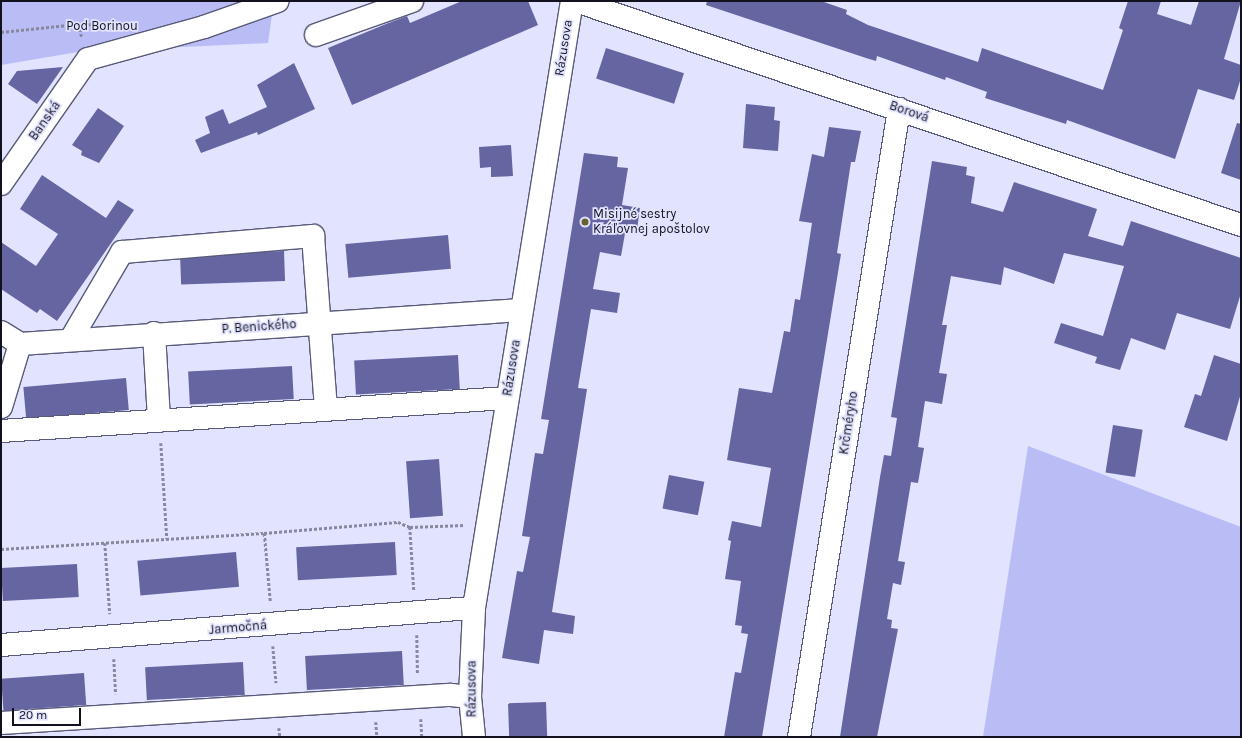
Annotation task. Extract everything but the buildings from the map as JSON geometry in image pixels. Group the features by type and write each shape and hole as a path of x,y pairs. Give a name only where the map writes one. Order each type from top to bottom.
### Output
{"street":[{"name":"Pod Borinou","path":"88,59 204,27 278,1"},
{"path":"316,35 412,1"},
{"name":"Rázusova","path":"474,737 470,697 474,608 485,527 572,1"},
{"name":"Borová","path":"576,1 900,109 1241,226"},
{"name":"Banská","path":"1,184 88,59"},
{"name":"Krčméryho","path":"799,737 900,109"},
{"path":"71,338 122,252 313,236 326,409"},
{"name":"P. Benického","path":"20,344 71,338 521,310"},
{"path":"1,332 20,344 1,407"},
{"path":"154,333 159,420"},
{"path":"1,431 507,398"},
{"name":"Jarmočná","path":"1,645 112,639 474,608"},
{"path":"1,723 278,708 420,697 470,697"}],"path":[{"name":"Pod Borinou","path":"1,32 78,24 125,25"},
{"path":"159,420 167,539"},
{"path":"1,549 264,533 398,522 410,527 457,524 485,527"},
{"path":"410,527 420,697"},
{"path":"264,533 280,737"},
{"path":"105,543 118,717"},
{"path":"376,724 377,737"},
{"path":"422,727 422,737"}],"shaded area":[{"path":"1,1 274,1 268,43 78,52 1,65"},
{"path":"1028,446 1241,527 1241,737 983,737"}],"place":[{"name":"Misijné sestry Kráľovnej apoštolov","path":"585,222"}]}
